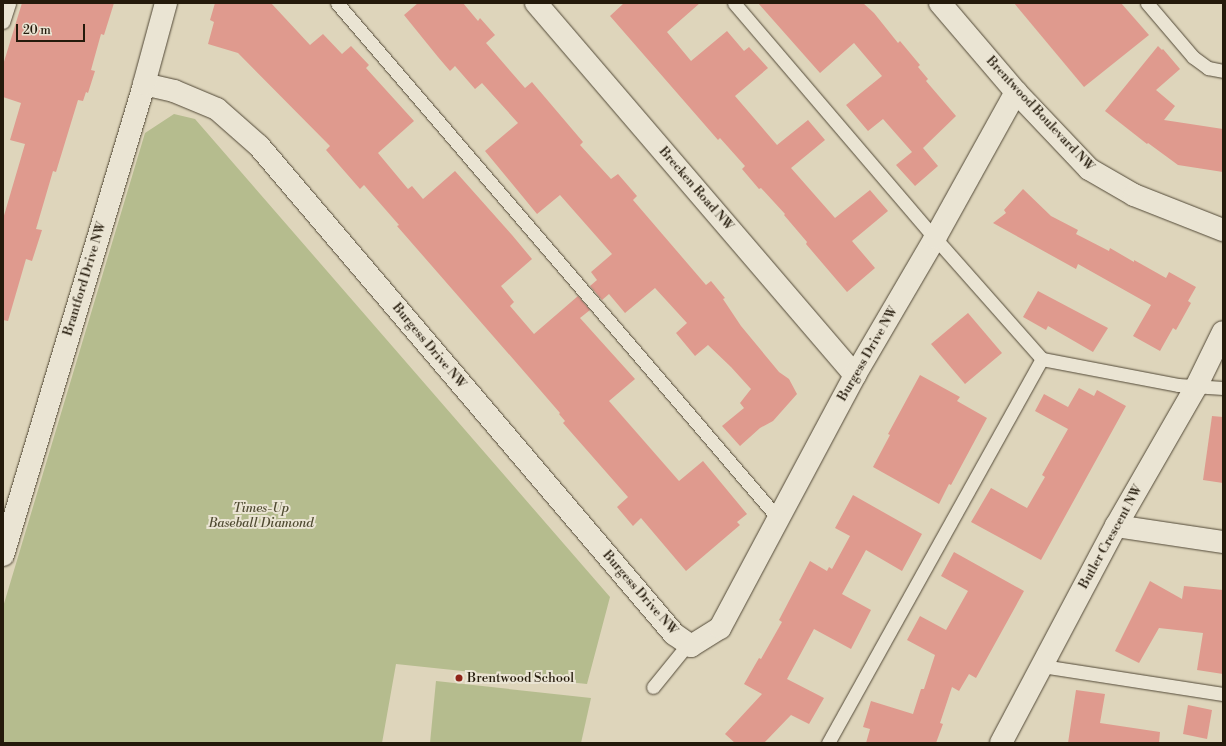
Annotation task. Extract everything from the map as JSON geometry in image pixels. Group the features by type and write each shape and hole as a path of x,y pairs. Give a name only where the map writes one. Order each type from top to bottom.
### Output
{"street":[{"name":"Brantford Drive NW","path":"3,555 144,84 166,3"},
{"name":"Brecken Road NW","path":"536,3 855,375"},
{"name":"Brentwood Boulevard NW","path":"940,3 1016,92 1089,169 1134,195 1223,230"},
{"name":"Burgess Drive NW","path":"144,84 174,91 217,109 259,146 674,634 691,646 720,628 855,375 935,238 1016,92"},
{"name":"Butler Crescent NW","path":"1001,743 1116,526 1196,386 1223,332"},
{"path":"1116,526 1223,542"}],"lane":[{"path":"3,22 9,3"},
{"path":"337,3 778,518"},
{"path":"734,3 935,238 1042,358 1178,385 1223,388"},
{"path":"1147,3 1194,57 1208,68 1223,71"},
{"path":"828,743 1042,358"},
{"path":"653,687 688,644"},
{"path":"1042,666 1223,694"}],"green space":[{"name":"Times-Up Baseball Diamond","path":"174,114 195,119 610,597 587,684 396,664 382,743 3,743 3,607 145,133"},
{"path":"436,681 591,698 581,743 430,743"}],"building":[{"path":"22,3 114,3 104,35 101,34 91,70 95,71 88,93 86,92 83,101 78,100 56,172 53,171 36,229 42,230 32,261 26,259 8,321 3,320 3,219 25,144 10,140 21,103 3,97 3,65"},
{"path":"215,3 271,3 310,45 323,34 342,54 351,46 369,65 366,68 414,121 378,153 408,189 412,186 423,199 455,171 512,235 532,259 501,286 514,302 510,306 534,334 578,296 590,310 580,318 635,379 609,401 679,481 703,461 747,514 737,522 740,525 686,571 641,518 633,526 617,507 628,497 563,423 565,421 559,414 560,413 397,226 399,225 364,185 360,189 326,150 330,146 238,53 208,44 214,22 210,20"},
{"path":"418,3 463,3 478,21 480,18 495,35 486,43 525,88 532,82 583,142 580,145 611,179 618,174 637,196 633,200 706,285 711,281 725,298 723,299 741,326 779,372 789,379 797,394 773,421 760,428 740,446 722,426 744,408 740,403 751,389 731,367 708,345 695,356 676,333 687,323 655,288 625,313 609,294 602,300 590,286 597,280 591,272 612,254 560,195 537,214 485,151 518,123 482,83 475,89 455,66 450,71 438,57 404,15"},
{"path":"624,3 700,3 667,32 691,61 727,31 744,51 749,47 768,68 735,96 777,145 808,120 825,140 791,168 835,218 870,190 888,211 852,241 875,268 847,292 806,244 807,242 784,215 785,214 761,188 759,189 742,169 745,166 720,138 718,140 610,16"},
{"path":"758,3 863,3 874,13 898,43 900,41 920,65 918,67 928,79 926,81 956,116 923,148 938,166 915,186 896,165 912,152 883,119 868,131 846,105 882,76 854,43 820,73"},
{"path":"1014,3 1121,3 1149,35 1084,87"},
{"path":"1158,46 1162,50 1163,49 1180,69 1156,90 1175,106 1164,120 1223,129 1223,172 1178,165 1148,143 1147,144 1105,111"},
{"path":"1023,189 1051,216 1078,230 1076,234 1109,251 1110,248 1166,278 1169,272 1196,287 1188,301 1191,303 1176,330 1173,328 1160,351 1133,336 1151,305 1078,264 1076,269 993,223 1006,213 1004,210"},
{"path":"1038,291 1108,328 1093,352 1048,326 1046,330 1023,317"},
{"path":"968,313 1002,353 965,384 931,344"},
{"path":"920,375 960,397 957,401 987,418 951,485 949,484 939,504 873,467 890,435 888,434"},
{"path":"1079,388 1094,396 1097,390 1126,406 1041,560 971,522 991,488 1027,508 1045,477 1042,475 1068,429 1035,411 1044,394 1068,407"},
{"path":"1212,416 1223,417 1223,483 1203,480"},
{"path":"853,495 922,534 902,571 866,550 842,594 871,610 851,649 814,629 787,679 824,698 809,724 791,715 764,743 735,743 725,734 762,694 744,684 759,658 761,659 782,622 779,620 810,561 827,571 829,567 832,569 850,536 835,528"},
{"path":"954,552 1024,591 976,678 969,674 959,691 952,687 940,723 943,724 936,743 866,743 870,729 863,727 871,701 913,714 921,689 924,689 935,655 907,640 920,616 946,630 968,591 941,576"},
{"path":"1150,581 1182,599 1184,586 1223,590 1223,674 1197,670 1203,633 1159,628 1139,663 1115,651"},
{"path":"1076,690 1105,694 1100,723 1160,732 1159,743 1068,743"},
{"path":"1188,705 1212,710 1207,739 1183,734"}],"place":[{"name":"Brentwood School","path":"459,678"}]}
